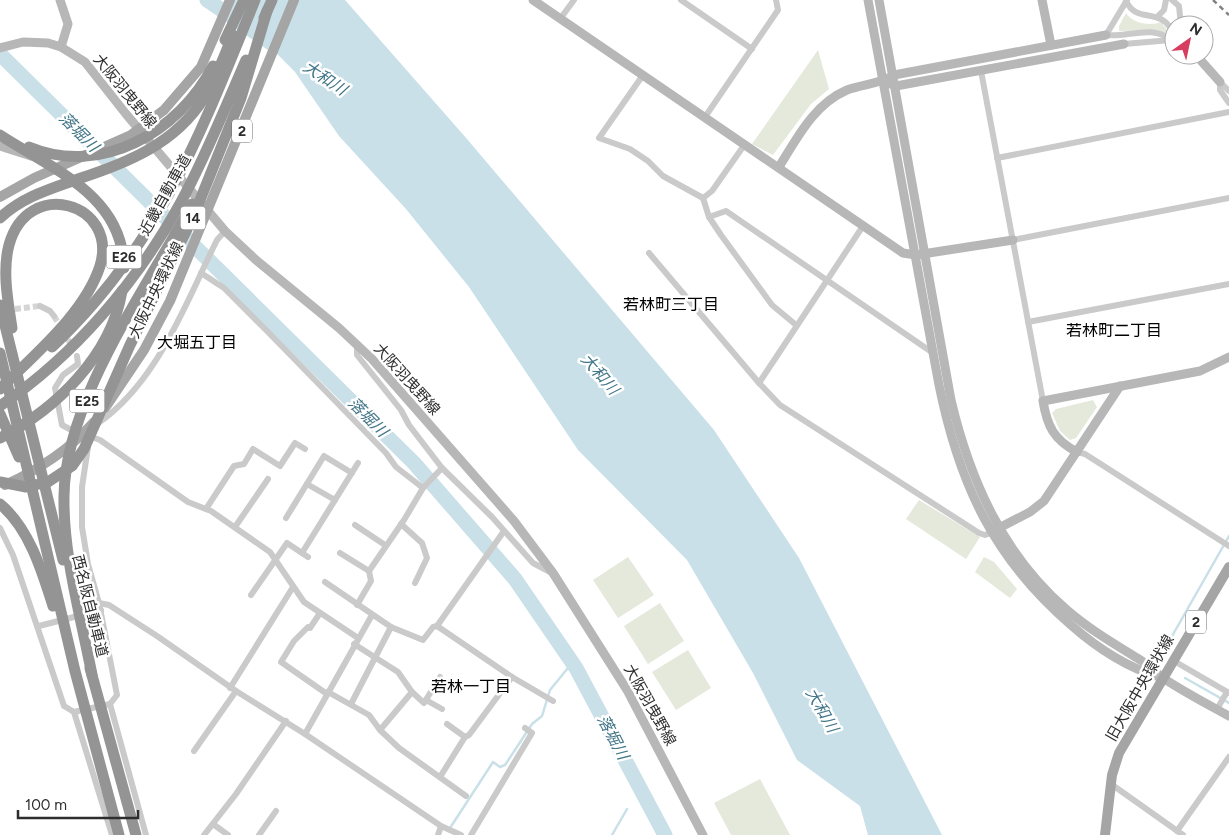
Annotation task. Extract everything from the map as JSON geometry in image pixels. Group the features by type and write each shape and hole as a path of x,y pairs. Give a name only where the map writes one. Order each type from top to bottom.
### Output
{"highway":[{"name":"E26","path":"0,134 45,153 73,158 109,153 141,140 170,118 203,82 245,0"},
{"name":"E26","path":"0,218 28,198 124,163 157,146 176,131 192,115 210,87 245,0"},
{"name":"近畿自動車道","path":"9,388 86,313 114,279 148,231 195,147 255,0"},
{"name":"近畿自動車道","path":"9,388 60,357 102,314 159,238 180,203 206,152 269,5"},
{"name":"E25","path":"92,675 66,534 64,488 70,453 89,396 116,337 219,154 241,98 269,5"},
{"name":"E26","path":"0,134 90,193 112,221 124,256 124,282 121,300 106,336 81,373 44,412 0,438"},
{"name":"14","path":"0,482 19,487 40,485 63,474 78,458 93,431 130,345 188,230 219,154"},
{"name":"E25","path":"9,388 50,338 75,310 91,286 101,259 102,245 95,225 84,213 68,205 50,204 34,209 21,220 12,236 6,270 11,322 36,434 38,454"},
{"path":"0,304 9,388"},
{"path":"0,354 9,388"},
{"name":"E26","path":"0,406 9,388"},
{"name":"西名阪自動車道","path":"9,388 38,454 92,675 136,835"},
{"name":"西名阪自動車道","path":"9,388 75,671 119,835"},
{"path":"0,414 12,439 39,518"},
{"path":"0,504 15,520 39,566 75,671"}],"main road":[{"path":"0,197 34,178 95,152 142,128 164,110 184,89 208,54 230,0"},
{"name":"大阪中央環状線","path":"0,488 35,469 82,435 130,373 156,328 188,262 294,0"},
{"name":"旧大阪中央環状線","path":"1105,835 1111,784 1120,753 1229,567"}],"street":[{"path":"60,0 68,24 62,47"},
{"path":"533,0 903,253 920,255 1013,240 1229,198"},
{"path":"560,19 574,0"},
{"path":"681,0 752,49"},
{"path":"705,117 778,10 776,0"},
{"path":"868,0 920,255 959,433 994,531"},
{"path":"879,0 896,86 933,353 946,420 954,450 966,482 1015,568 1038,595 1087,639 1138,670 1164,678 1219,706 1229,716"},
{"path":"1042,0 1050,45"},
{"path":"1106,35 1126,0 1135,12 1152,17 1158,16 1164,10 1166,0"},
{"path":"1172,0 1179,6 1180,15"},
{"path":"1158,16 1164,21"},
{"path":"779,167 801,133 825,102 846,91 884,81 894,75 1106,35 1151,32 1164,35"},
{"path":"884,81 896,86 1124,44 1164,39"},
{"name":"大阪羽曳野線","path":"0,48 37,41 62,47 85,62 126,114 225,231 263,267 357,344 514,521 553,573 627,690 703,835"},
{"path":"1205,65 1229,91"},
{"path":"981,71 1049,428 1056,438 1077,452 1085,454 1229,546"},
{"path":"643,75 599,138 630,149 648,161 663,176 703,198 710,217 772,305 796,325"},
{"path":"1220,82 1220,90 1229,103"},
{"path":"997,158 1229,112"},
{"path":"703,198 712,191 746,144"},
{"path":"0,146 42,158 95,152"},
{"path":"710,217 726,211 933,353"},
{"path":"759,383 825,280 863,226"},
{"path":"82,435 125,402 138,385 161,350 217,240 225,231"},
{"path":"649,253 759,383 780,405 979,533 985,535 1030,512 1044,501 1120,386"},
{"path":"202,270 224,288 261,324 386,453 396,466 423,488"},
{"path":"1028,322 1229,284"},
{"path":"40,306 50,311 54,316"},
{"path":"357,344 357,355 402,410 409,425 442,468 534,563 553,573"},
{"path":"77,356 78,364 59,380 55,394 62,426 66,430 100,440 188,502 206,509 270,552 304,602 376,658 398,672 412,692 424,703 440,677"},
{"path":"1043,401 1200,372 1229,357"},
{"path":"74,712 110,704 117,695 100,607 88,564 82,527 82,487 88,448 82,435"},
{"path":"206,509 234,466 244,464 253,450 280,466 295,443 305,449"},
{"path":"286,518 324,456 352,473"},
{"path":"251,595 287,542 305,554 358,463"},
{"path":"357,605 371,581 369,571 384,545 401,524 423,488 442,468"},
{"path":"235,527 268,479"},
{"path":"307,484 335,500"},
{"path":"401,524 422,543 427,558 415,583"},
{"path":"355,525 384,545"},
{"path":"0,528 14,555 64,706 74,712 112,835"},
{"path":"325,582 391,627 423,640 433,627 437,626 504,531"},
{"path":"340,553 369,571"},
{"path":"194,751 293,588"},
{"path":"39,626 100,607 109,606 157,636 233,689 305,734 441,826 461,835"},
{"path":"320,613 310,628 308,627 294,641 281,662 328,693 369,715 380,730 399,748 466,796"},
{"path":"305,734 372,615"},
{"path":"437,626 512,677 552,700"},
{"path":"351,704 391,627"},
{"path":"1174,660 1228,692 1219,706"},
{"path":"440,777 465,737 469,735 512,677"},
{"path":"380,730 412,692"},
{"path":"426,700 442,709"},
{"path":"110,704 146,835"},
{"path":"204,835 286,722"},
{"path":"447,724 465,737"},
{"path":"471,835 532,733 525,728"},
{"path":"1177,831 1229,758"},
{"path":"1111,784 1183,835"},
{"path":"259,835 276,811"},
{"path":"213,824 228,835"},
{"path":"438,835 441,826"}],"shaded area":[{"path":"1126,13 1137,22 1152,24 1161,22 1164,26 1164,32 1154,30 1119,31 1119,26"},
{"path":"818,50 829,89 811,104 773,155 752,144"},
{"path":"1093,400 1097,407 1076,438 1070,440 1060,431 1052,413 1056,409"},
{"path":"919,500 980,537 966,559 906,519"},
{"path":"628,557 654,595 618,618 593,580"},
{"path":"984,557 994,562 1017,589 1010,598 975,572"},
{"path":"660,603 684,641 648,664 624,626"},
{"path":"688,650 711,688 676,710 652,672"},
{"path":"760,779 790,835 731,835 714,803"}],"water":[{"path":"224,0 345,0 467,139 714,430 799,558 942,835 868,835 860,806 797,760 753,673 687,560 578,450 469,287 406,209 339,136 295,72"}],"waterway":[{"name":"大和川","path":"207,0 271,43"},
{"name":"落堀川","path":"0,54 414,463 515,579 576,668 665,835"},
{"path":"1159,659 1229,536"},
{"path":"450,828 493,762 500,767 505,765 532,724 542,716 550,690 572,663"},
{"path":"1185,678 1229,703"},
{"path":"612,835 627,809"}],"tunnel":[{"path":"6,310 40,306"},
{"path":"54,316 73,348"}],"railway":[{"path":"1213,0 1229,15"}],"district":[{"name":"若林町三丁目","path":"671,304"},
{"name":"若林町二丁目","path":"1114,330"},
{"name":"大堀五丁目","path":"197,342"},
{"name":"若林一丁目","path":"471,686"}]}
